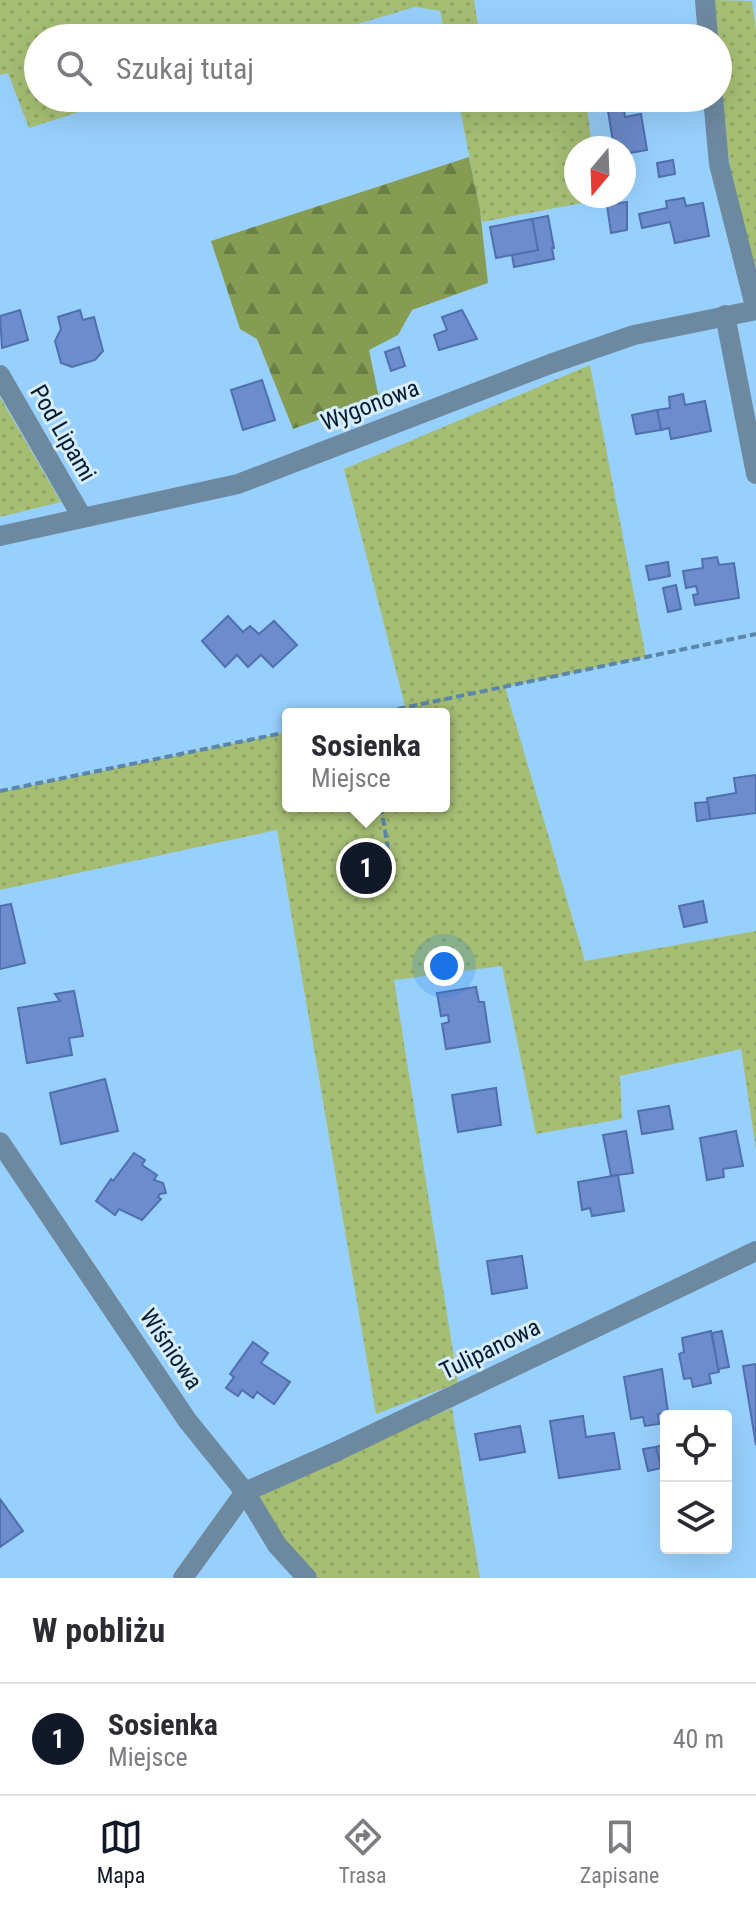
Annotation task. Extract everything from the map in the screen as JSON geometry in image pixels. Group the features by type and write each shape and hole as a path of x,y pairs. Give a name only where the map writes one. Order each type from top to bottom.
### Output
{"street":[{"path":"705,0 707,24"},
{"path":"714,112 719,164 756,310"},
{"name":"Wygonowa","path":"0,536 238,484 550,364 634,335 756,310"},
{"path":"725,315 756,474"},
{"name":"Pod Lipami","path":"0,375 82,517"},
{"name":"Wiśniowa","path":"0,1142 187,1420 245,1492 277,1545 307,1578"},
{"name":"Tulipanowa","path":"245,1492 756,1251"},
{"path":"183,1578 245,1492"}],"path":[{"path":"403,708 756,634"},
{"path":"0,791 282,733"},
{"path":"382,812 389,855"}],"green space":[{"path":"0,0 474,0 478,24 443,24 440,11 415,7 357,24 24,24 24,112 79,112 29,128 8,73 0,75"},
{"path":"714,0 752,1 756,30 756,274 732,180 727,145 724,112 732,112 732,24 716,24"},
{"path":"461,112 588,112 591,136 564,136 564,206 482,222"},
{"path":"469,157 480,210 488,283 412,310 398,335 369,350 379,398 293,429 257,339 240,329 211,241"},
{"path":"590,365 646,657 505,687 585,961 756,931 756,1150 741,1049 620,1076 622,1119 536,1134 502,966 394,980 458,1383 376,1414 277,830 0,890 0,792 282,733 282,812 450,812 450,708 397,708 405,706 344,469"},
{"path":"0,397 61,502 0,517"},
{"path":"452,1408 480,1578 315,1578 300,1562 256,1498 324,1462"}],"building":[{"path":"608,112 624,112 625,117 641,114 647,150 636,152 636,136 612,136"},
{"path":"673,160 675,174 659,177 657,163"},
{"path":"684,198 686,206 703,203 709,236 675,243 670,222 642,228 639,214 667,208 666,201"},
{"path":"607,208 627,208 627,230 611,233"},
{"path":"548,216 554,259 514,267 512,255 538,250 532,219"},
{"path":"532,219 538,250 496,258 490,227"},
{"path":"20,310 28,340 2,348 0,316"},
{"path":"80,310 83,320 94,317 103,351 95,360 72,367 61,363 55,341 61,329 58,317"},
{"path":"462,310 477,339 439,350 434,335 447,330 442,317"},
{"path":"399,347 405,366 391,371 385,352"},
{"path":"262,380 275,420 243,430 231,390"},
{"path":"683,394 685,405 705,401 711,431 671,439 669,428 661,430 657,410 670,408 669,397"},
{"path":"657,410 661,430 636,434 632,415"},
{"path":"717,557 719,565 734,563 739,598 695,605 693,595 698,594 696,586 686,588 683,571 703,568 702,559"},
{"path":"668,562 670,576 649,580 646,566"},
{"path":"676,585 681,609 668,612 663,588"},
{"path":"228,616 243,632 250,626 259,634 274,621 297,645 273,667 261,655 248,667 237,655 225,667 202,641"},
{"path":"756,775 756,813 710,819 707,798 736,793 734,778"},
{"path":"708,802 710,819 697,821 695,803"},
{"path":"703,901 707,922 684,927 679,906"},
{"path":"11,904 25,963 0,969 0,906"},
{"path":"476,987 479,1002 484,1002 490,1042 446,1049 442,1024 449,1022 448,1015 441,1016 437,993"},
{"path":"74,991 83,1036 69,1038 72,1055 27,1063 18,1008 60,1001 55,994"},
{"path":"105,1079 118,1131 61,1144 50,1093"},
{"path":"496,1088 501,1125 458,1132 452,1095"},
{"path":"669,1106 673,1129 642,1134 638,1111"},
{"path":"626,1131 633,1173 611,1176 603,1135"},
{"path":"736,1131 743,1166 723,1169 724,1177 707,1180 700,1138"},
{"path":"134,1153 145,1160 142,1165 157,1175 154,1180 163,1183 166,1193 160,1194 158,1197 161,1199 142,1220 119,1209 115,1215 96,1201"},
{"path":"618,1175 624,1211 592,1216 590,1208 582,1210 578,1182"},
{"path":"522,1256 527,1288 492,1294 487,1261"},
{"path":"711,1331 719,1372 709,1374 711,1383 693,1387 691,1378 684,1379 679,1354 684,1352 682,1338"},
{"path":"722,1331 729,1367 718,1369 712,1333"},
{"path":"253,1342 268,1353 261,1363 290,1382 274,1404 257,1392 253,1398 242,1390 238,1396 226,1388 234,1377 230,1374"},
{"path":"756,1364 756,1445 743,1366"},
{"path":"662,1369 668,1410 660,1410 659,1424 645,1426 643,1417 631,1419 624,1377"},
{"path":"583,1416 586,1437 614,1433 620,1469 559,1478 550,1421"},
{"path":"520,1426 525,1452 480,1460 475,1434"},
{"path":"656,1447 660,1468 648,1471 643,1449"},
{"path":"0,1499 23,1531 0,1547"}],"place":[{"name":"Sosienka","path":"366,868"}]}
